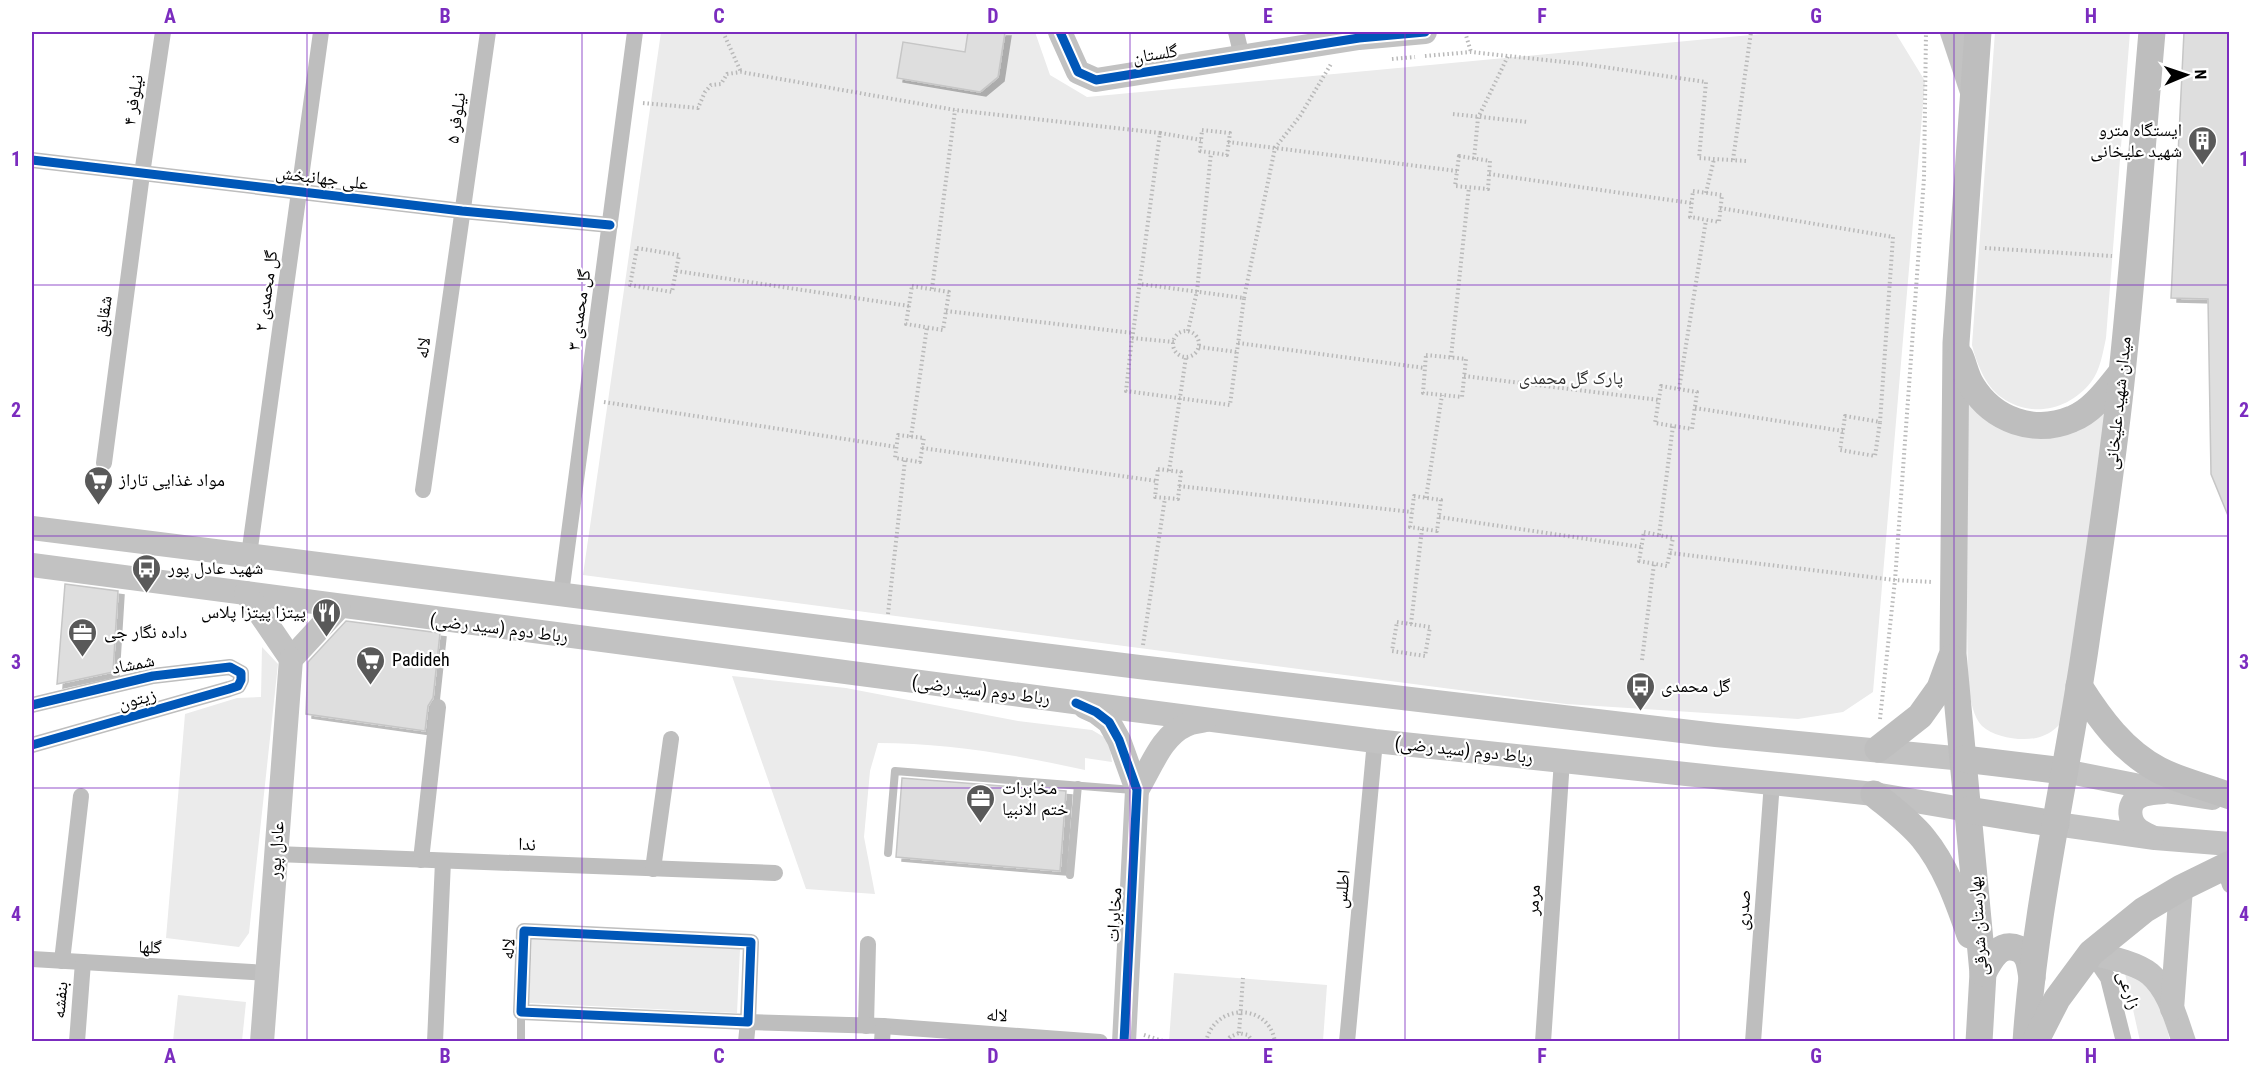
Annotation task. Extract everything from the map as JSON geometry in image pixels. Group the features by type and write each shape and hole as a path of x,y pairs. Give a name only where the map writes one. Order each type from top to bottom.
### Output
{"main road":[{"name":"گلستان","path":"1060,32 1078,72 1096,80 1359,38 1424,32"},
{"path":"1952,32 1974,98"},
{"path":"1978,32 1956,343 1953,654 1968,810 2155,838"},
{"name":"میدان شهید علیخانی","path":"2056,824 2079,686 2112,459 2122,372 2152,32"},
{"path":"1956,343 1970,384 1987,406 2017,423 2040,427 2073,419 2101,398 2122,372"},
{"path":"32,528 1127,665 1716,735 1878,749 2064,771 2165,791 2229,798"},
{"name":"رباط دوم (سید رضی)","path":"32,565 1208,720 1375,741 1773,782 1874,794 1968,810"},
{"path":"246,593 291,659 339,607"},
{"path":"1878,749 1920,716 1940,688 1953,654"},
{"name":"عادل پور","path":"262,1041 291,659"},
{"path":"2079,686 2101,721 2128,749 2159,770 2229,798"},
{"path":"1076,703 1096,712 1109,722 1119,740 1137,790"},
{"path":"1137,790 1155,757 1171,735 1186,725 1208,720"},
{"path":"1713,776 1721,762 1722,748 1716,735"},
{"name":"مخابرات","path":"1124,1041 1137,790"},
{"path":"2165,791 2140,796 2133,801 2130,810 2133,824 2140,831 2155,838 2228,865"},
{"path":"1874,794 1907,821 1924,839 1941,863 1983,973"},
{"name":"بهارستان شرقی","path":"1968,810 1983,973 1979,1041"},
{"path":"2026,1041 2032,978 2056,824"},
{"path":"2035,1041 2057,999 2091,953 2144,910 2181,888 2228,865"},
{"path":"2172,1009 2181,888"},
{"path":"1983,973 1992,956 2003,947 2013,946 2023,951 2028,958 2032,978"},
{"path":"2091,953 2120,960 2149,973 2166,994 2184,1041"}],"street":[{"name":"نیلوفر ۴","path":"142,174 163,32"},
{"name":"گل محمدی ۲","path":"249,555 321,32"},
{"name":"نیلوفر ۵","path":"462,211 488,32"},
{"name":"گل محمدی ۳","path":"561,594 635,32"},
{"path":"1236,32 1242,57"},
{"name":"علی جهانبخش","path":"32,160 462,211 610,225"},
{"name":"شقایق","path":"104,463 142,174"},
{"name":"لاله","path":"423,490 462,211"},
{"name":"شمشاد","path":"32,705 153,676 231,668 241,673"},
{"name":"زیتون","path":"32,745 238,686 241,673"},
{"path":"422,860 438,707"},
{"path":"652,869 671,739"},
{"name":"اطلس","path":"1347,1041 1375,741"},
{"name":"مرمر","path":"1543,1041 1562,760"},
{"name":"صدری","path":"1753,1041 1773,782"},
{"path":"62,961 81,796"},
{"name":"ندا","path":"276,854 775,873"},
{"path":"435,1041 442,861"},
{"name":"لاله","path":"746,1041 748,1022 751,942 524,931 520,1012 748,1022 866,1026 882,1034 1100,1041"},
{"path":"866,1026 868,944"},
{"name":"زارعی","path":"2091,953 2108,978 2124,1041"},
{"name":"گلها","path":"32,959 267,973"},
{"name":"بنفشه","path":"77,1041 83,962"}],"lane":[{"path":"888,853 894,771 1137,790"},
{"path":"1070,875 1078,785"},
{"name":"لاله","path":"520,1012 521,1041"}],"path":[{"path":"723,32 741,72"},
{"path":"1465,32 1471,52"},
{"path":"1733,160 1751,32"},
{"path":"1878,749 1895,580 1924,178 1926,32"},
{"path":"1386,60 1471,52 1582,64 1706,82 1699,158 1746,161"},
{"path":"1474,159 1478,118 1508,56"},
{"path":"1160,133 1126,391 1230,405 1244,298 1275,148 1300,116 1332,63"},
{"path":"650,104 698,108 711,85 721,84 727,74 741,72 955,110 1160,133 1201,140"},
{"path":"932,289 955,110"},
{"path":"1453,114 1528,122"},
{"path":"1203,130 1230,133 1228,142 1227,155 1200,152 1203,130"},
{"path":"1228,142 1457,171"},
{"path":"1188,332 1197,291 1211,153"},
{"path":"1459,156 1490,161 1488,189 1455,186 1457,171 1459,156"},
{"path":"1706,193 1714,159"},
{"path":"1489,174 1691,203"},
{"path":"1451,357 1469,187"},
{"path":"1693,191 1706,193 1722,195 1719,222 1690,217 1693,191"},
{"path":"1720,208 1893,237 1880,422 1875,456 1840,450 1845,416 1880,422"},
{"path":"1679,389 1706,220"},
{"path":"1963,246 2132,257"},
{"path":"637,248 679,255 676,271 672,292 630,285 637,248"},
{"path":"676,271 909,306"},
{"path":"1140,284 1244,298"},
{"path":"912,286 932,289 949,292 943,330 906,324 912,286"},
{"path":"946,311 1174,342"},
{"path":"911,436 927,327"},
{"path":"1188,332 1198,339 1198,347 1194,355 1186,357 1175,350 1174,342 1181,333 1188,332"},
{"path":"1239,343 1425,368"},
{"path":"1198,347 1237,352"},
{"path":"1426,355 1451,357 1466,358 1462,397 1423,393 1426,355"},
{"path":"1169,471 1186,357"},
{"path":"1464,376 1659,400"},
{"path":"1661,386 1679,389 1697,392 1692,429 1655,423 1661,386"},
{"path":"1426,498 1442,395"},
{"path":"607,404 897,447"},
{"path":"1695,408 1843,431"},
{"path":"1659,536 1673,426"},
{"path":"898,435 924,438 920,462 895,458 897,447 898,435"},
{"path":"922,448 1157,481"},
{"path":"888,615 905,460"},
{"path":"1158,469 1181,472 1178,499 1155,497 1157,481 1158,469"},
{"path":"1179,486 1412,512"},
{"path":"1414,496 1441,500 1437,531 1410,527 1412,512 1414,496"},
{"path":"1142,648 1165,498"},
{"path":"1439,517 1641,547"},
{"path":"1412,624 1422,529"},
{"path":"1644,532 1673,538 1667,566 1639,561 1641,547 1644,532"},
{"path":"1670,553 1895,580 1954,584"},
{"path":"1642,660 1654,564"},
{"path":"1397,622 1412,624 1430,627 1425,656 1392,651 1397,622"},
{"path":"1239,1033 1243,978"},
{"path":"1206,1041 1210,1028 1218,1019 1241,1012 1262,1019 1270,1028 1275,1041"},
{"path":"1227,1041 1239,1033 1248,1035 1253,1041"}],"green space":[{"name":"پارک گل محمدی","path":"661,32 1035,32 1050,75 1087,97 1782,32 1895,32 1925,81 1873,692 1843,712 1798,719 1566,704 583,575"},
{"path":"1995,32 2130,32 2104,349 2094,378 2082,392 2061,405 2049,408 2025,408 2013,404 1996,393 1982,374 1972,345"},
{"path":"1968,396 2023,434 2107,408 2091,535 2060,724 2040,737 2018,739 2002,736 1982,726 1974,713 1968,688 1966,550"},
{"path":"262,647 278,664 249,933 239,947 166,938 185,714 237,698 261,697"},
{"path":"732,676 846,688 1018,721 1092,730 1109,740 1112,762 1085,758 1085,770 982,751 930,745 878,743 870,771 864,837 875,894 806,889"},
{"path":"532,939 740,949 737,1013 529,1003"},
{"path":"2124,969 2145,981 2160,1000 2170,1041 2140,1041"},
{"path":"1174,973 1327,985 1323,1041 1169,1041"},
{"path":"178,995 246,1002 242,1041 173,1041"}],"building":[{"path":"968,32 1005,32 998,77 980,92 897,78 903,42 965,52"},
{"name":"ایستگاه مترو شهید علیخانی","path":"2184,32 2229,32 2229,518 2211,474 2208,299 2171,298"},
{"path":"65,584 118,591 113,672 57,684"},
{"name":"Padideh","path":"346,621 440,633 433,698 428,706 425,731 306,714 308,662"},
{"name":"مخابرات ختم الانبیا","path":"902,778 1066,791 1060,871 896,857"}],"cycle path":[{"path":"1060,32 1078,72 1096,80 1359,38 1425,32"},
{"path":"32,160 462,211 610,225"},
{"path":"32,705 153,676 230,667 241,673 238,686 32,745"},
{"path":"1076,703 1096,712 1109,722 1119,740 1137,790 1124,1042"},
{"path":"524,931 751,942 748,1022 521,1012 524,931"}],"place":[{"name":"ایستگاه مترو شهید علیخانی","path":"2203,166"},
{"name":"مواد غذایی تاراز","path":"98,506"},
{"name":"شهید عادل پور","path":"147,594"},
{"name":"پیتزا پیتزا پلاس","path":"327,638"},
{"name":"داده نگار جی","path":"83,658"},
{"name":"Padideh","path":"371,686"},
{"name":"گل محمدی","path":"1640,712"},
{"name":"مخابرات ختم الانبیا","path":"981,824"}]}
